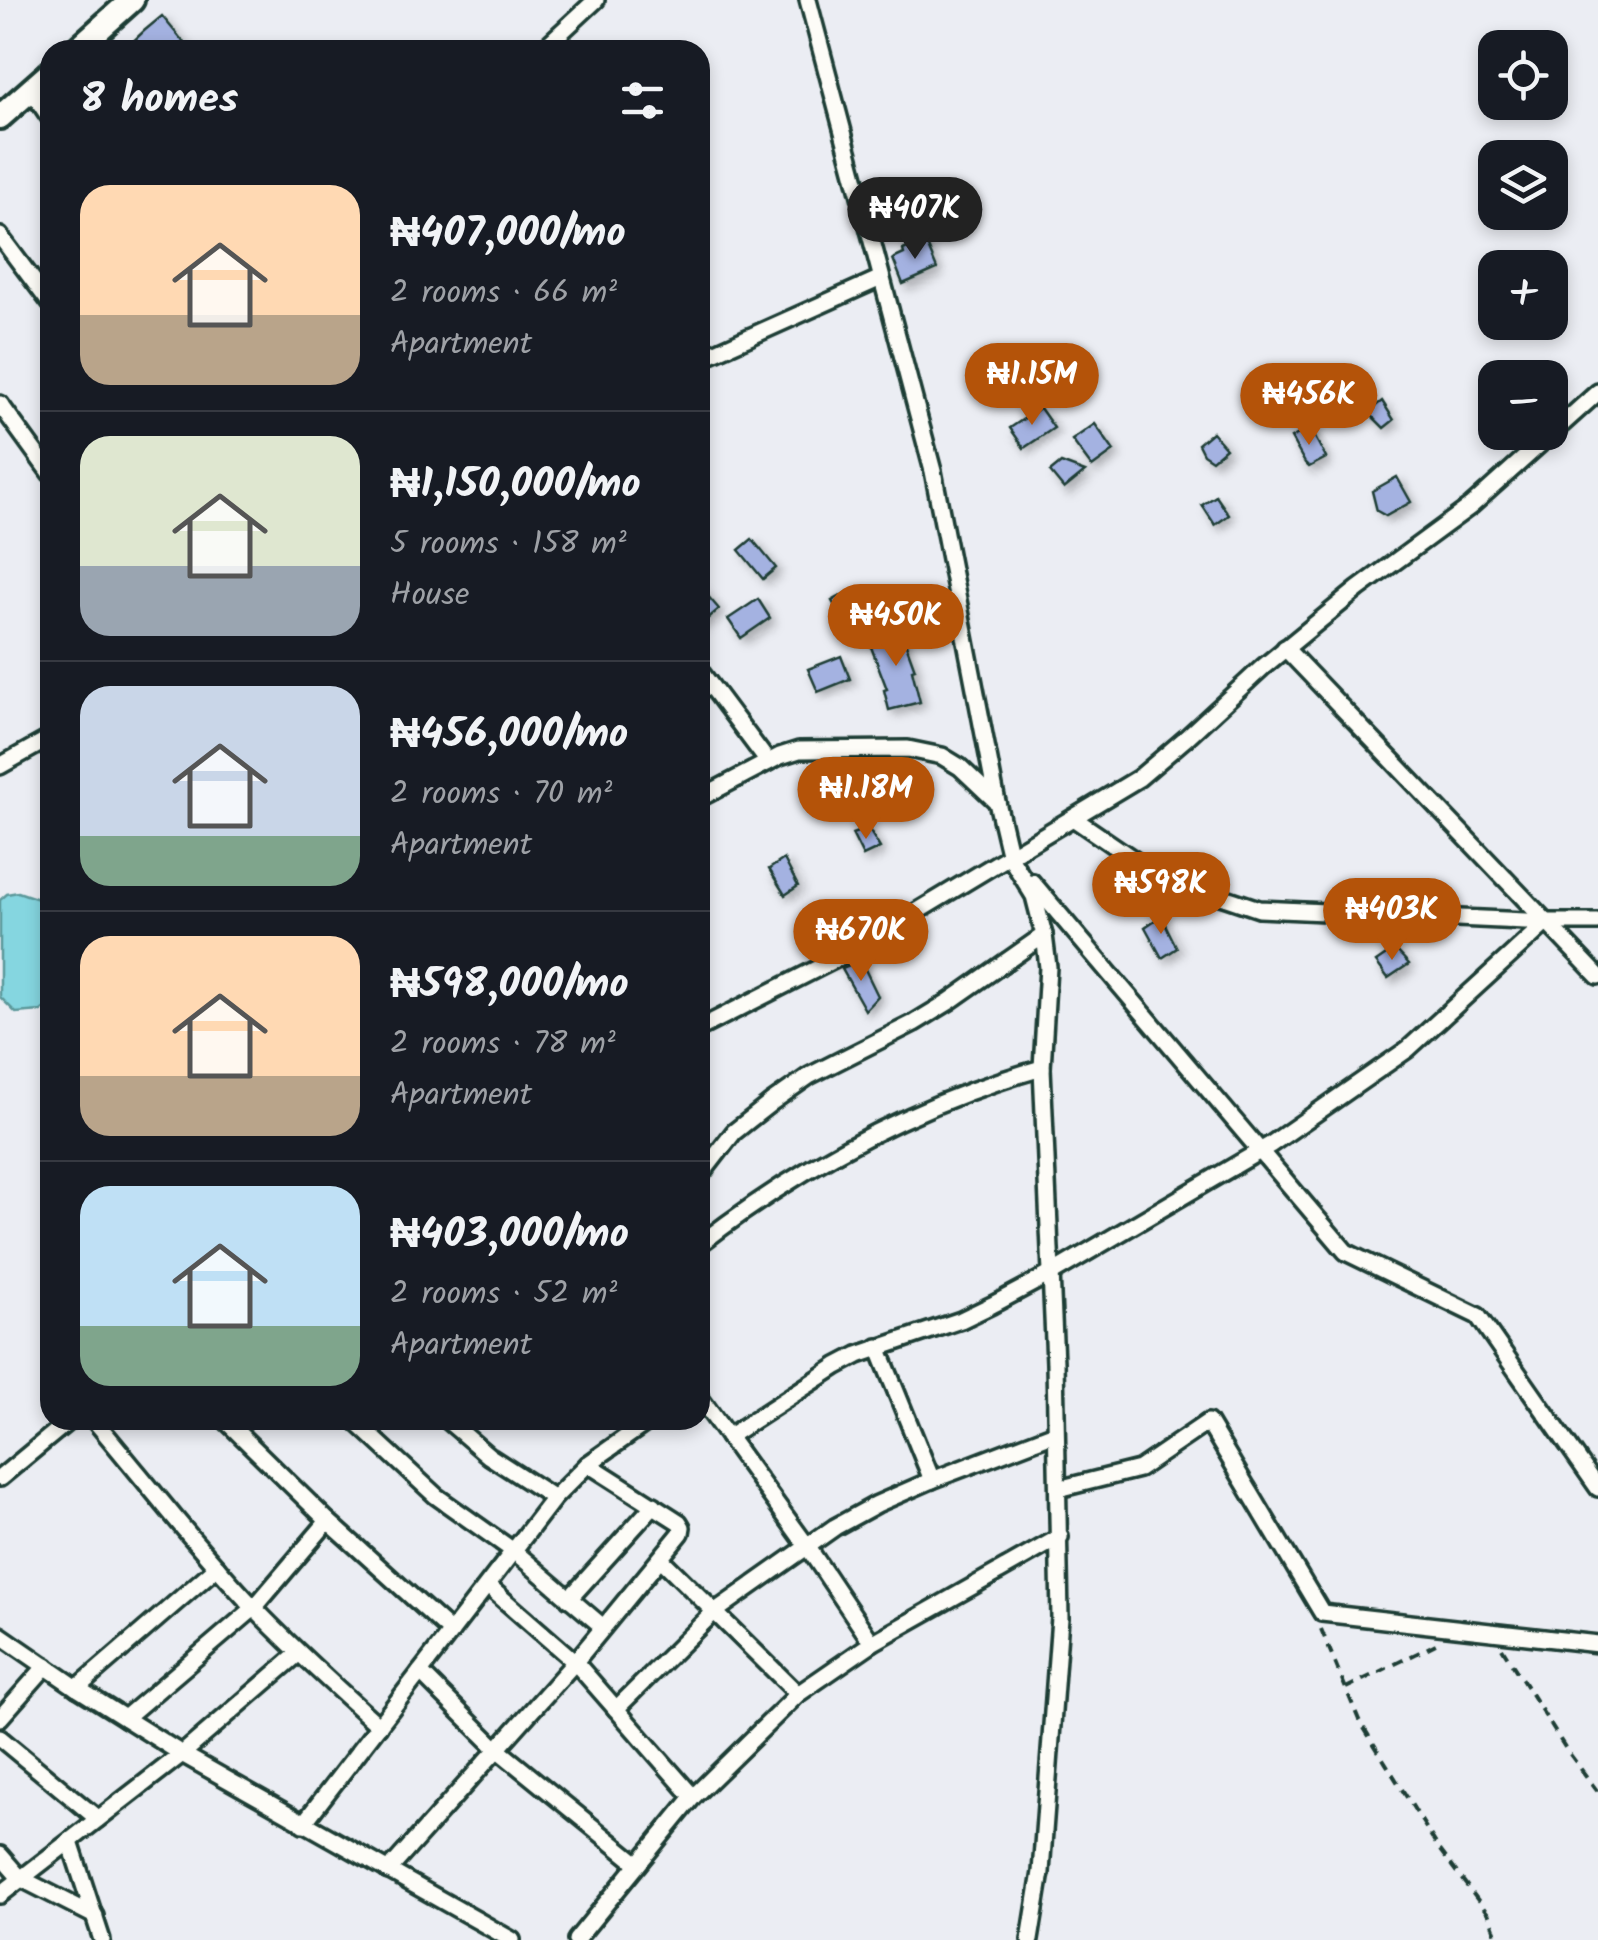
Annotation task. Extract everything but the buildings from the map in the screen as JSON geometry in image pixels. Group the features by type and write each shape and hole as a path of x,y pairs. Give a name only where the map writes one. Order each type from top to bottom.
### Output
{"street":[{"path":"87,40 132,0"},
{"path":"553,40 596,0"},
{"path":"808,0 933,471 996,802 1010,856 1034,896 1048,967 1042,1068 1060,1536 1059,1638 1041,1872 1030,1940"},
{"path":"0,117 40,82"},
{"path":"30,90 40,104"},
{"path":"0,236 40,290"},
{"path":"710,355 881,278"},
{"path":"710,1023 848,953 1139,778 1286,648 1470,506 1598,392"},
{"path":"0,404 40,459"},
{"path":"1286,648 1598,976"},
{"path":"710,684 768,762"},
{"path":"2,759 40,742"},
{"path":"710,793 799,750 908,750 942,756 960,767 996,802"},
{"path":"1073,818 1155,874 1259,909 1598,922"},
{"path":"1010,856 1346,1252 1478,1316 1598,1488"},
{"path":"728,1437 836,1366 878,1347 961,1320 1052,1273 1260,1151 1408,1048 1547,922"},
{"path":"710,1163 734,1132 810,1076 914,1024 1044,935"},
{"path":"710,1237 793,1178 868,1136 985,1084 1042,1068"},
{"path":"878,1347 932,1480"},
{"path":"710,1412 872,1643"},
{"path":"1058,1489 1139,1469 1208,1422 1322,1613 1598,1644"},
{"path":"0,1478 58,1430"},
{"path":"102,1430 254,1608 379,1726"},
{"path":"235,1430 451,1632"},
{"path":"365,1430 436,1496 515,1552 603,1627"},
{"path":"466,1430 554,1498"},
{"path":"302,1824 554,1498 625,1430"},
{"path":"616,1709 714,1613 807,1546 877,1504 1055,1433"},
{"path":"388,1871 678,1540 682,1527 679,1522 588,1464"},
{"path":"570,1599 654,1505"},
{"path":"124,1718 254,1608 328,1520"},
{"path":"576,1940 693,1797 798,1694 872,1643 1060,1536"},
{"path":"661,1560 798,1694"},
{"path":"77,1688 216,1567"},
{"path":"488,1586 574,1662 693,1797"},
{"path":"0,1636 182,1754 512,1940"},
{"path":"0,1896 182,1754 298,1652"},
{"path":"0,1718 46,1666"},
{"path":"420,1672 498,1750 638,1864"},
{"path":"0,1738 98,1819"},
{"path":"70,1842 102,1940"},
{"path":"0,1856 20,1878 95,1916"}],"path":[{"path":"1322,1613 1319,1624 1358,1720 1439,1848 1489,1915 1498,1940"},
{"path":"1345,1688 1467,1629"},
{"path":"1492,1632 1598,1792"}],"water":[{"path":"18,892 40,900 40,1011 16,1013 0,997 0,900"}]}
